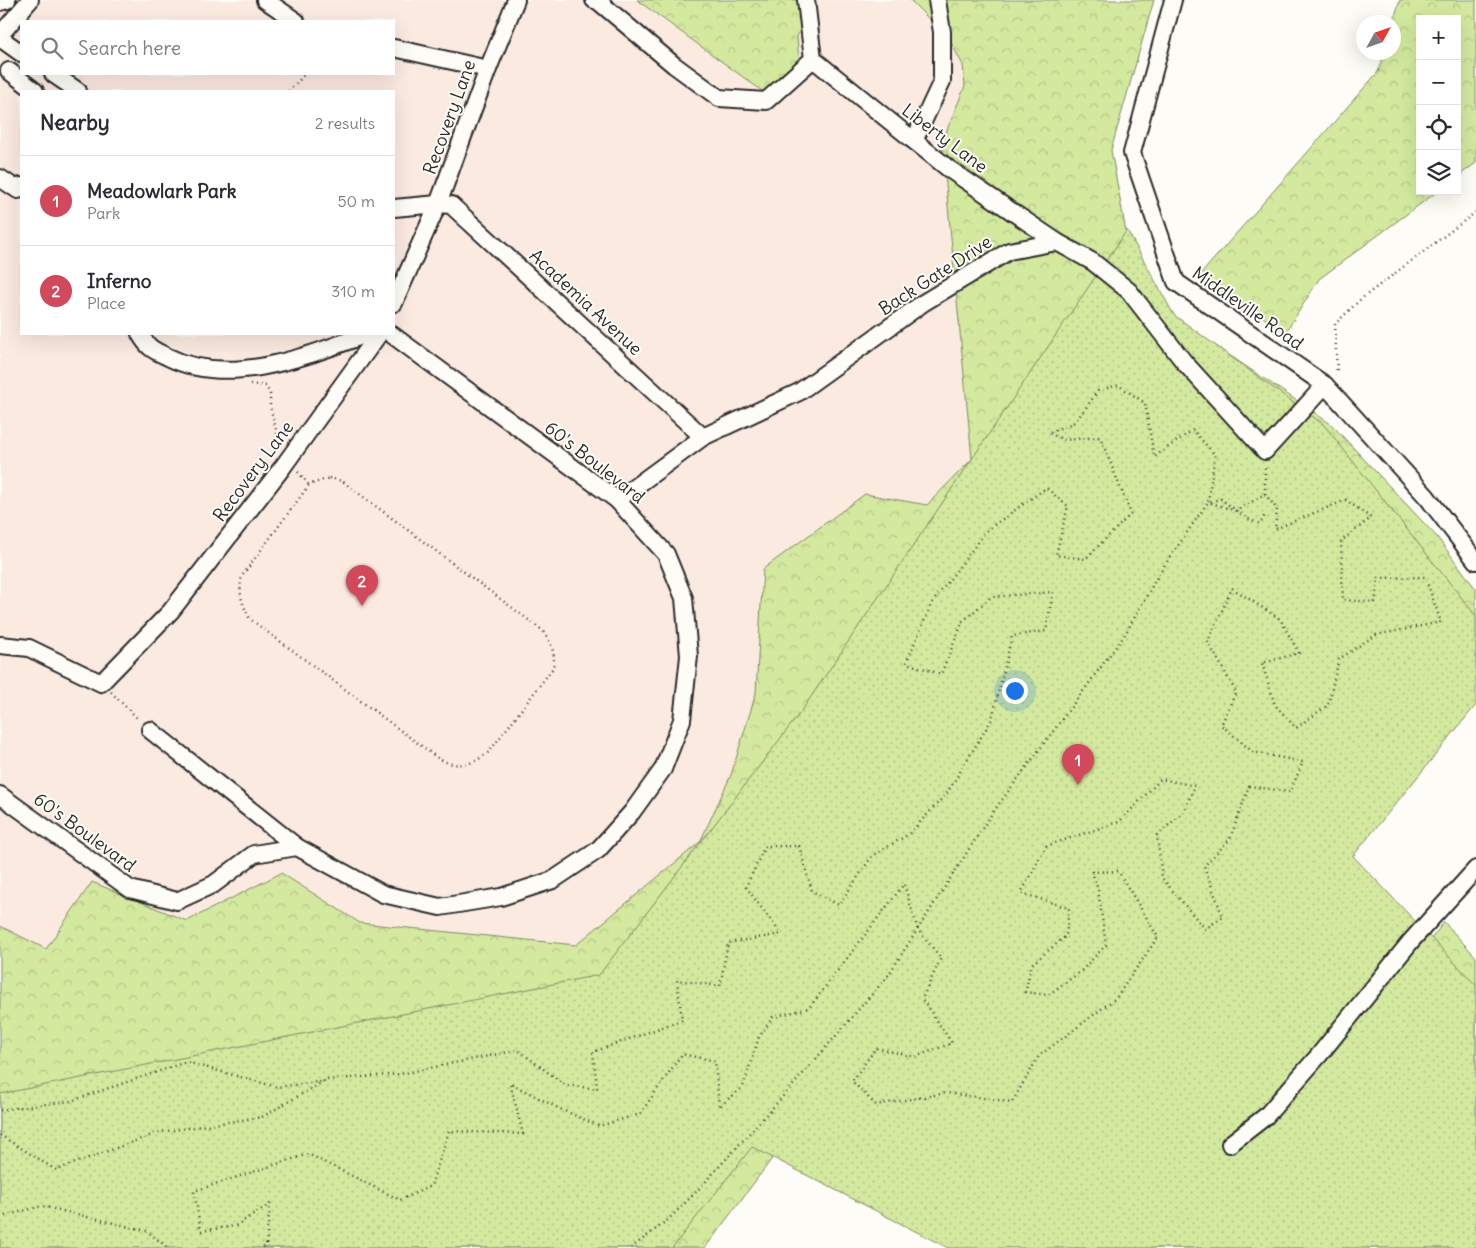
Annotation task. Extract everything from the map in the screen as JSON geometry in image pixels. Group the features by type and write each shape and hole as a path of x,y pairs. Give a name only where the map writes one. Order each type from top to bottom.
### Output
{"street":[{"path":"0,2 7,0"},
{"path":"20,52 0,37 30,0"},
{"path":"265,0 295,20"},
{"name":"Recovery Lane","path":"395,301 438,204 488,69 516,0"},
{"path":"594,0 598,1 674,65 719,98 766,101 813,59 806,0"},
{"path":"914,141 942,81 942,32 937,0"},
{"path":"1157,0 1171,6"},
{"name":"Middleville Road","path":"1171,6 1132,153 1176,282 1325,385 1427,497 1476,561"},
{"path":"395,48 488,69"},
{"name":"Liberty Lane","path":"813,59 949,169 1057,242"},
{"path":"9,71 34,90"},
{"path":"54,75 77,90"},
{"path":"0,178 20,190"},
{"path":"395,208 438,204"},
{"name":"Academia Avenue","path":"438,204 451,205 703,437"},
{"path":"1057,242 1093,262 1129,291 1184,362 1265,451 1325,385"},
{"name":"Back Gate Drive","path":"617,500 703,437 799,392 923,303 1009,251 1057,242"},
{"path":"141,335 147,347 175,361 207,369 250,368 310,355 364,335"},
{"name":"Recovery Lane","path":"101,683 155,629 288,459 378,335"},
{"name":"60's Boulevard","path":"0,795 130,889 177,901 214,884 254,854 297,847 383,894 440,907 501,897 553,880 598,850 621,825 663,769 682,720 689,656 684,598 666,554 617,500 392,335"},
{"path":"0,645 29,648 101,683"},
{"path":"150,730 297,847"},
{"path":"1230,1144 1266,1116 1320,1054 1411,941 1476,869"}],"path":[{"path":"290,90 304,75"},
{"path":"1325,385 1337,376 1335,324 1360,299 1476,212"},
{"path":"243,384 266,386 270,394 270,406 282,450 309,485"},
{"path":"0,1110 71,1101 186,1062 277,1087 326,1080 400,1074 518,1050 565,1085 597,1089 593,1052 682,1020 677,980 720,986 728,943 781,934 746,887 765,846 799,846 812,891 839,905 872,856 909,834 947,793 992,719 1012,636 1046,631 1053,592 991,598 963,621 941,674 906,663 932,603 987,530 1046,488 1068,506 1056,554 1085,559 1131,514 1100,437 1064,440 1048,432 1075,422 1098,391 1118,386 1145,403 1154,457 1193,430 1215,455 1208,502 1160,572 1124,636 993,812 887,977 794,1084 668,1220 631,1248"},
{"path":"261,1248 266,1246 270,1204 235,1226 201,1232 194,1191 308,1154 400,1200 430,1186 449,1131 523,1134 510,1083 558,1108 599,1126 640,1114 682,1054 714,1061 719,1107 743,1087 759,1036 773,1017 809,1008 904,884 918,930 942,958 922,999 952,1043 915,1057 876,1048 852,1081 876,1105 948,1093 1012,1102 1039,1056 1116,998 1158,937 1118,871 1092,872 1098,890 1106,945 1080,972 1048,995 1025,992 1032,964 1066,936 1069,908 1021,894 1046,846 1119,822 1161,779 1195,786 1183,813 1156,835 1162,878 1205,929 1223,917 1204,866 1230,839 1249,786 1290,792 1303,762 1253,752 1221,725 1236,692 1208,642 1232,588 1280,619 1299,652 1262,663 1275,705 1296,728 1328,705 1339,659 1376,635 1441,622 1425,578 1378,578 1375,602 1343,600 1341,541 1371,518 1346,500 1275,529 1277,509 1264,494 1265,451"},
{"path":"329,478 342,481 542,630 550,641 555,658 553,668 489,752 476,762 462,766 450,764 439,759 250,619 242,605 239,588 242,576 309,485 329,478"},
{"path":"1208,502 1236,511 1264,494"},
{"path":"1208,502 1221,499 1246,518 1260,524 1266,513"},
{"path":"101,683 150,730"},
{"path":"0,1135 56,1170 160,1132 262,1118 326,1080"},
{"path":"0,1217 42,1206 147,1231 168,1248"}],"shaded area":[{"path":"0,0 1154,0 1111,150 1127,230 800,713 599,975 0,1094"}],"green space":[{"path":"637,0 812,0 797,37 799,61 765,93"},
{"path":"910,0 1154,0 1111,150 1127,238 1173,317 1331,424 1437,537 1476,589 1476,679 1266,922 1343,1010 1290,1076 1188,1014 1073,1164 1151,1247 1236,1197 1444,922 1476,957 1476,1248 1045,1248 813,1104 705,1248 0,1248 0,926 46,949 92,882 187,921 281,873 360,923 576,945 700,842 731,775 756,693 763,569 865,494 927,505 972,459 942,142 965,86 963,65 949,39"},
{"path":"1400,0 1476,0 1476,163 1461,174 1461,15 1416,15 1416,195 1433,195 1319,279 1286,332 1199,276 1378,72 1382,60 1401,60 1401,15 1395,15"},
{"path":"1127,230 1174,315 1324,425 1476,616 1476,705 1353,856 1476,985 1476,1248 948,1248 752,1147 672,1248 0,1248 0,1094 599,975 800,713"}],"place":[{"name":"Inferno","path":"362,606"},
{"name":"Meadowlark Park","path":"1078,785"}]}
